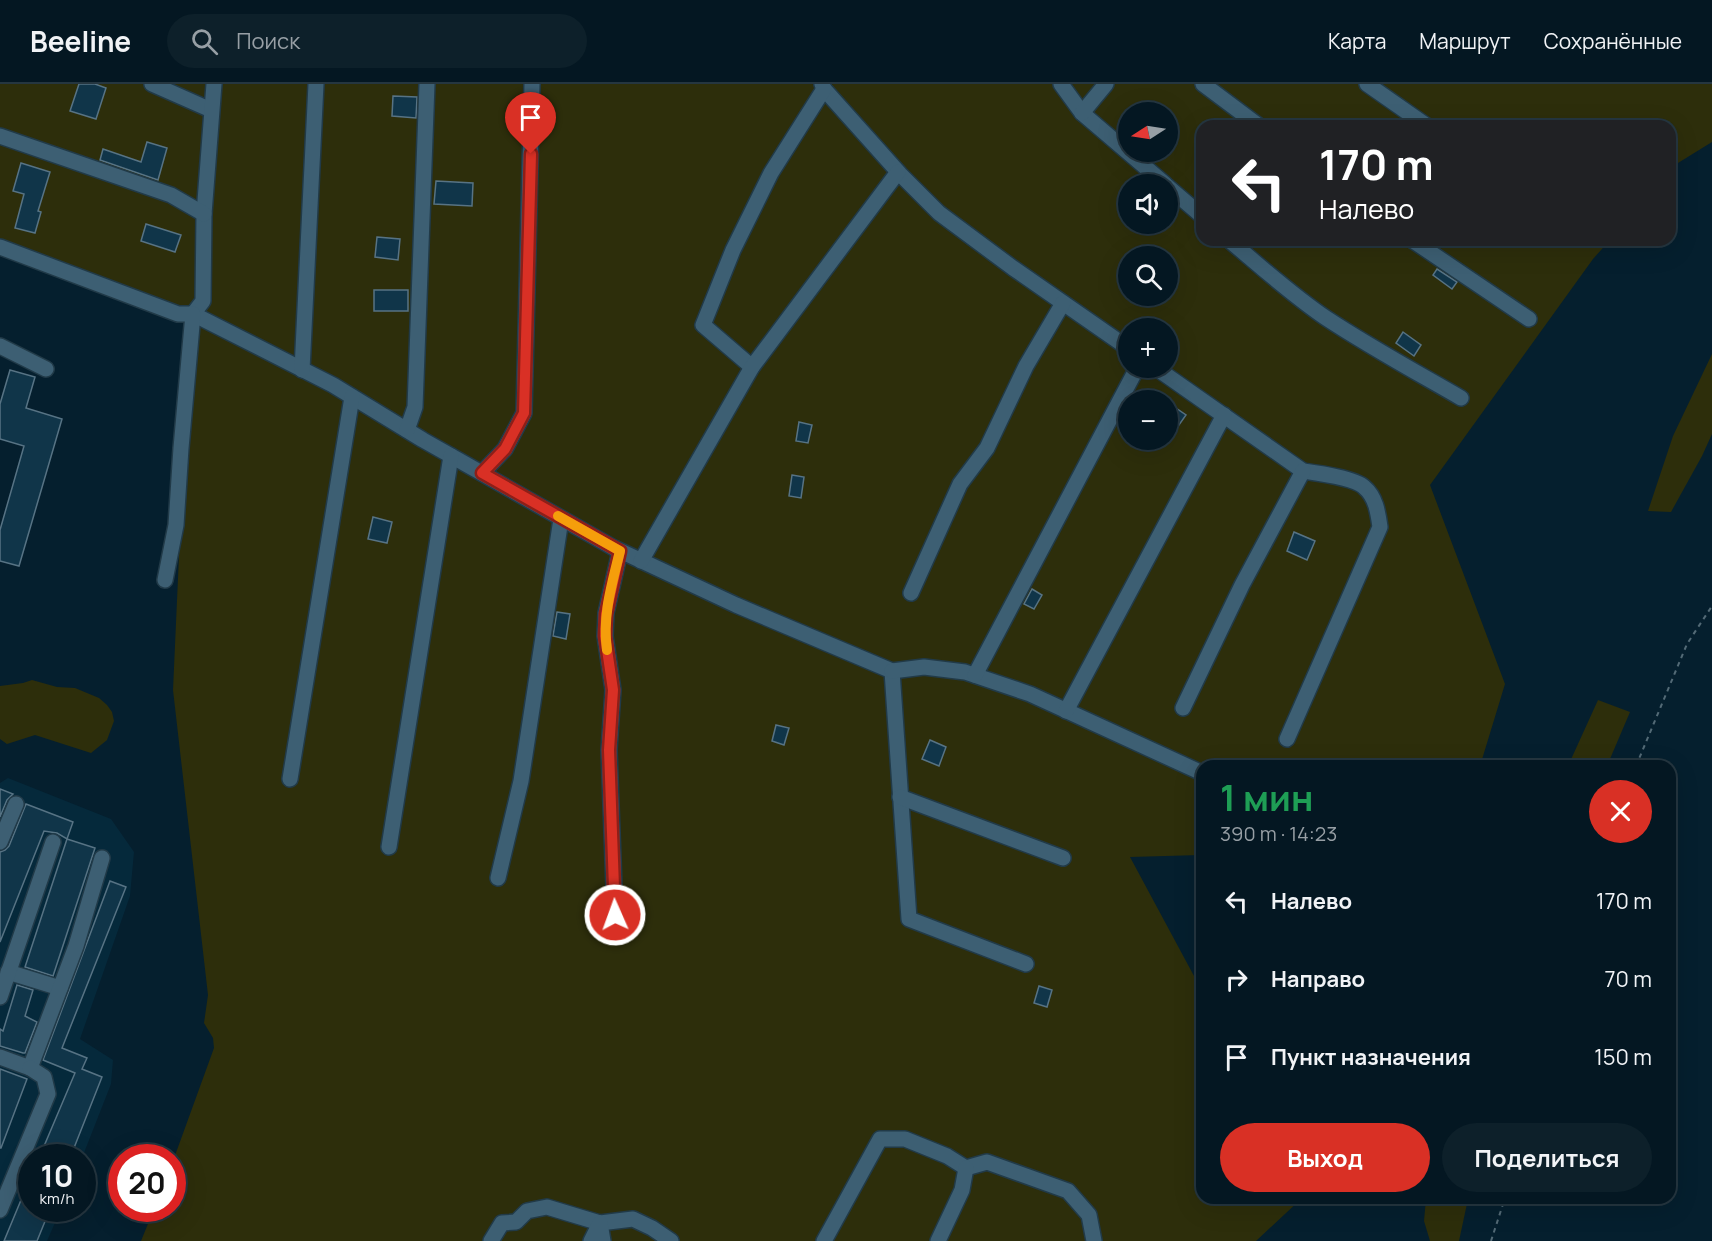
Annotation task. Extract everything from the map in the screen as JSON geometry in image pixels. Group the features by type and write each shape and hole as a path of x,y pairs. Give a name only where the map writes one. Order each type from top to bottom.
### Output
{"lane":[{"path":"153,84 210,110"},
{"path":"165,580 176,525 193,314 203,301 204,214 210,110 214,84"},
{"path":"302,370 316,84"},
{"path":"407,430 415,407 427,84"},
{"path":"482,473 505,449 524,413 532,84"},
{"path":"1061,84 1082,113 1153,174"},
{"path":"1082,113 1106,84"},
{"path":"1203,84 1251,120"},
{"path":"1367,84 1418,120"},
{"path":"752,367 703,325 733,250 771,173 823,86 898,172 939,213 1118,341"},
{"path":"0,136 171,195 204,214"},
{"path":"641,561 752,367 898,172"},
{"path":"1178,195 1196,211"},
{"path":"1236,246 1326,318 1376,350 1461,398"},
{"path":"1421,246 1529,319"},
{"path":"0,247 178,315 193,314 352,397 451,456 620,551 736,605 892,671 924,667 964,672 1030,694 1196,770"},
{"path":"911,593 960,484 987,448 1026,366 1063,303"},
{"path":"0,346 46,369"},
{"path":"975,675 1132,378"},
{"path":"1170,378 1304,471 1332,476 1364,486 1377,506 1380,527 1287,740"},
{"path":"290,779 352,397"},
{"path":"1066,711 1224,415"},
{"path":"389,847 451,456"},
{"path":"1183,708 1242,585 1304,471"},
{"path":"498,878 520,781 561,519"},
{"path":"615,915 609,750 613,690 605,636 606,614 620,551"},
{"path":"892,671 909,919 1026,964"},
{"path":"900,797 1063,858"},
{"path":"0,842 16,804"},
{"path":"0,997 6,968 52,842"},
{"path":"30,1068 76,946 102,858"},
{"path":"6,968 60,988"},
{"path":"0,1057 30,1068 44,1077 48,1094 0,1210"},
{"path":"824,1241 880,1139 905,1139 947,1156 966,1168 987,1162 1068,1191 1089,1215 1094,1241"},
{"path":"938,1241 962,1190 966,1168"},
{"path":"491,1241 502,1223 516,1222 527,1211 547,1207 600,1223 633,1219 671,1241"},
{"path":"591,1241 600,1223"},
{"path":"600,1223 603,1241"}],"path":[{"path":"1639,760 1688,644 1712,606"},
{"path":"1491,1241 1503,1204"}],"shaded area":[{"path":"0,84 1712,84 1712,142 1676,165 1676,120 1196,120 1196,246 1605,246 1430,485 1505,684 1482,760 1196,760 1196,855 1130,857 1196,980 1196,1204 1296,1204 1256,1241 141,1241 149,1222 186,1222 186,1144 179,1144 214,1048 213,1038 204,1023 208,995 173,690 181,511 195,317 0,242"},
{"path":"1712,354 1712,434 1671,512 1648,511 1673,436"},
{"path":"32,680 57,687 75,688 99,698 112,712 114,721 107,740 91,753 35,735 7,744 0,739 0,686"},
{"path":"1598,700 1630,712 1610,760 1571,760"},
{"path":"8,778 111,819 134,852 130,896 80,1039 113,1060 111,1084 87,1144 18,1144 18,1222 55,1222 47,1241 0,1241 0,783"},
{"path":"1426,1204 1467,1204 1459,1241 1430,1241 1424,1221"}],"building":[{"path":"79,84 95,84 106,88 96,119 70,111"},
{"path":"393,96 417,97 416,118 392,116"},
{"path":"147,142 167,148 158,180 100,160 103,149 141,162"},
{"path":"21,163 50,172 38,211 41,212 35,233 15,228 24,194 13,191"},
{"path":"436,181 473,183 472,206 434,204"},
{"path":"146,224 181,235 175,252 141,241"},
{"path":"377,237 400,239 398,260 375,257"},
{"path":"1437,269 1457,282 1452,289 1433,275"},
{"path":"374,290 408,290 408,311 374,311"},
{"path":"1403,332 1421,345 1414,356 1396,343"},
{"path":"10,370 35,377 26,408 62,419 19,566 0,561 0,530 24,446 0,439 0,404"},
{"path":"1178,410 1186,415 1178,426"},
{"path":"799,422 812,425 808,443 796,441"},
{"path":"792,475 804,477 801,498 789,496"},
{"path":"373,517 392,522 387,543 368,539"},
{"path":"1294,532 1315,541 1307,560 1287,551"},
{"path":"1032,589 1042,595 1034,609 1024,604"},
{"path":"557,612 570,614 566,639 553,636"},
{"path":"776,725 789,728 784,745 772,741"},
{"path":"930,740 946,747 939,766 922,759"},
{"path":"0,789 13,794 7,800 0,817"},
{"path":"26,804 73,822 67,839 57,833 44,831 0,942 0,852 9,846"},
{"path":"67,839 95,848 53,976 25,967"},
{"path":"110,881 126,887 62,1048 87,1058 82,1069 102,1077 76,1144 45,1144 75,1073 43,1060"},
{"path":"17,985 33,990 25,1016 37,1022 25,1053 0,1046 0,1029 3,1031"},
{"path":"1039,986 1052,990 1047,1007 1034,1003"},
{"path":"0,1069 27,1079 1,1148 0,1148"},
{"path":"18,1207 18,1222 45,1222 37,1241 4,1241"}],"slow traffic":[{"path":"558,516 620,551 606,614 607,650"}],"route":[{"path":"531,154 524,413 505,449 482,473 620,551 606,614 605,636 613,690 609,750 615,915"}]}
